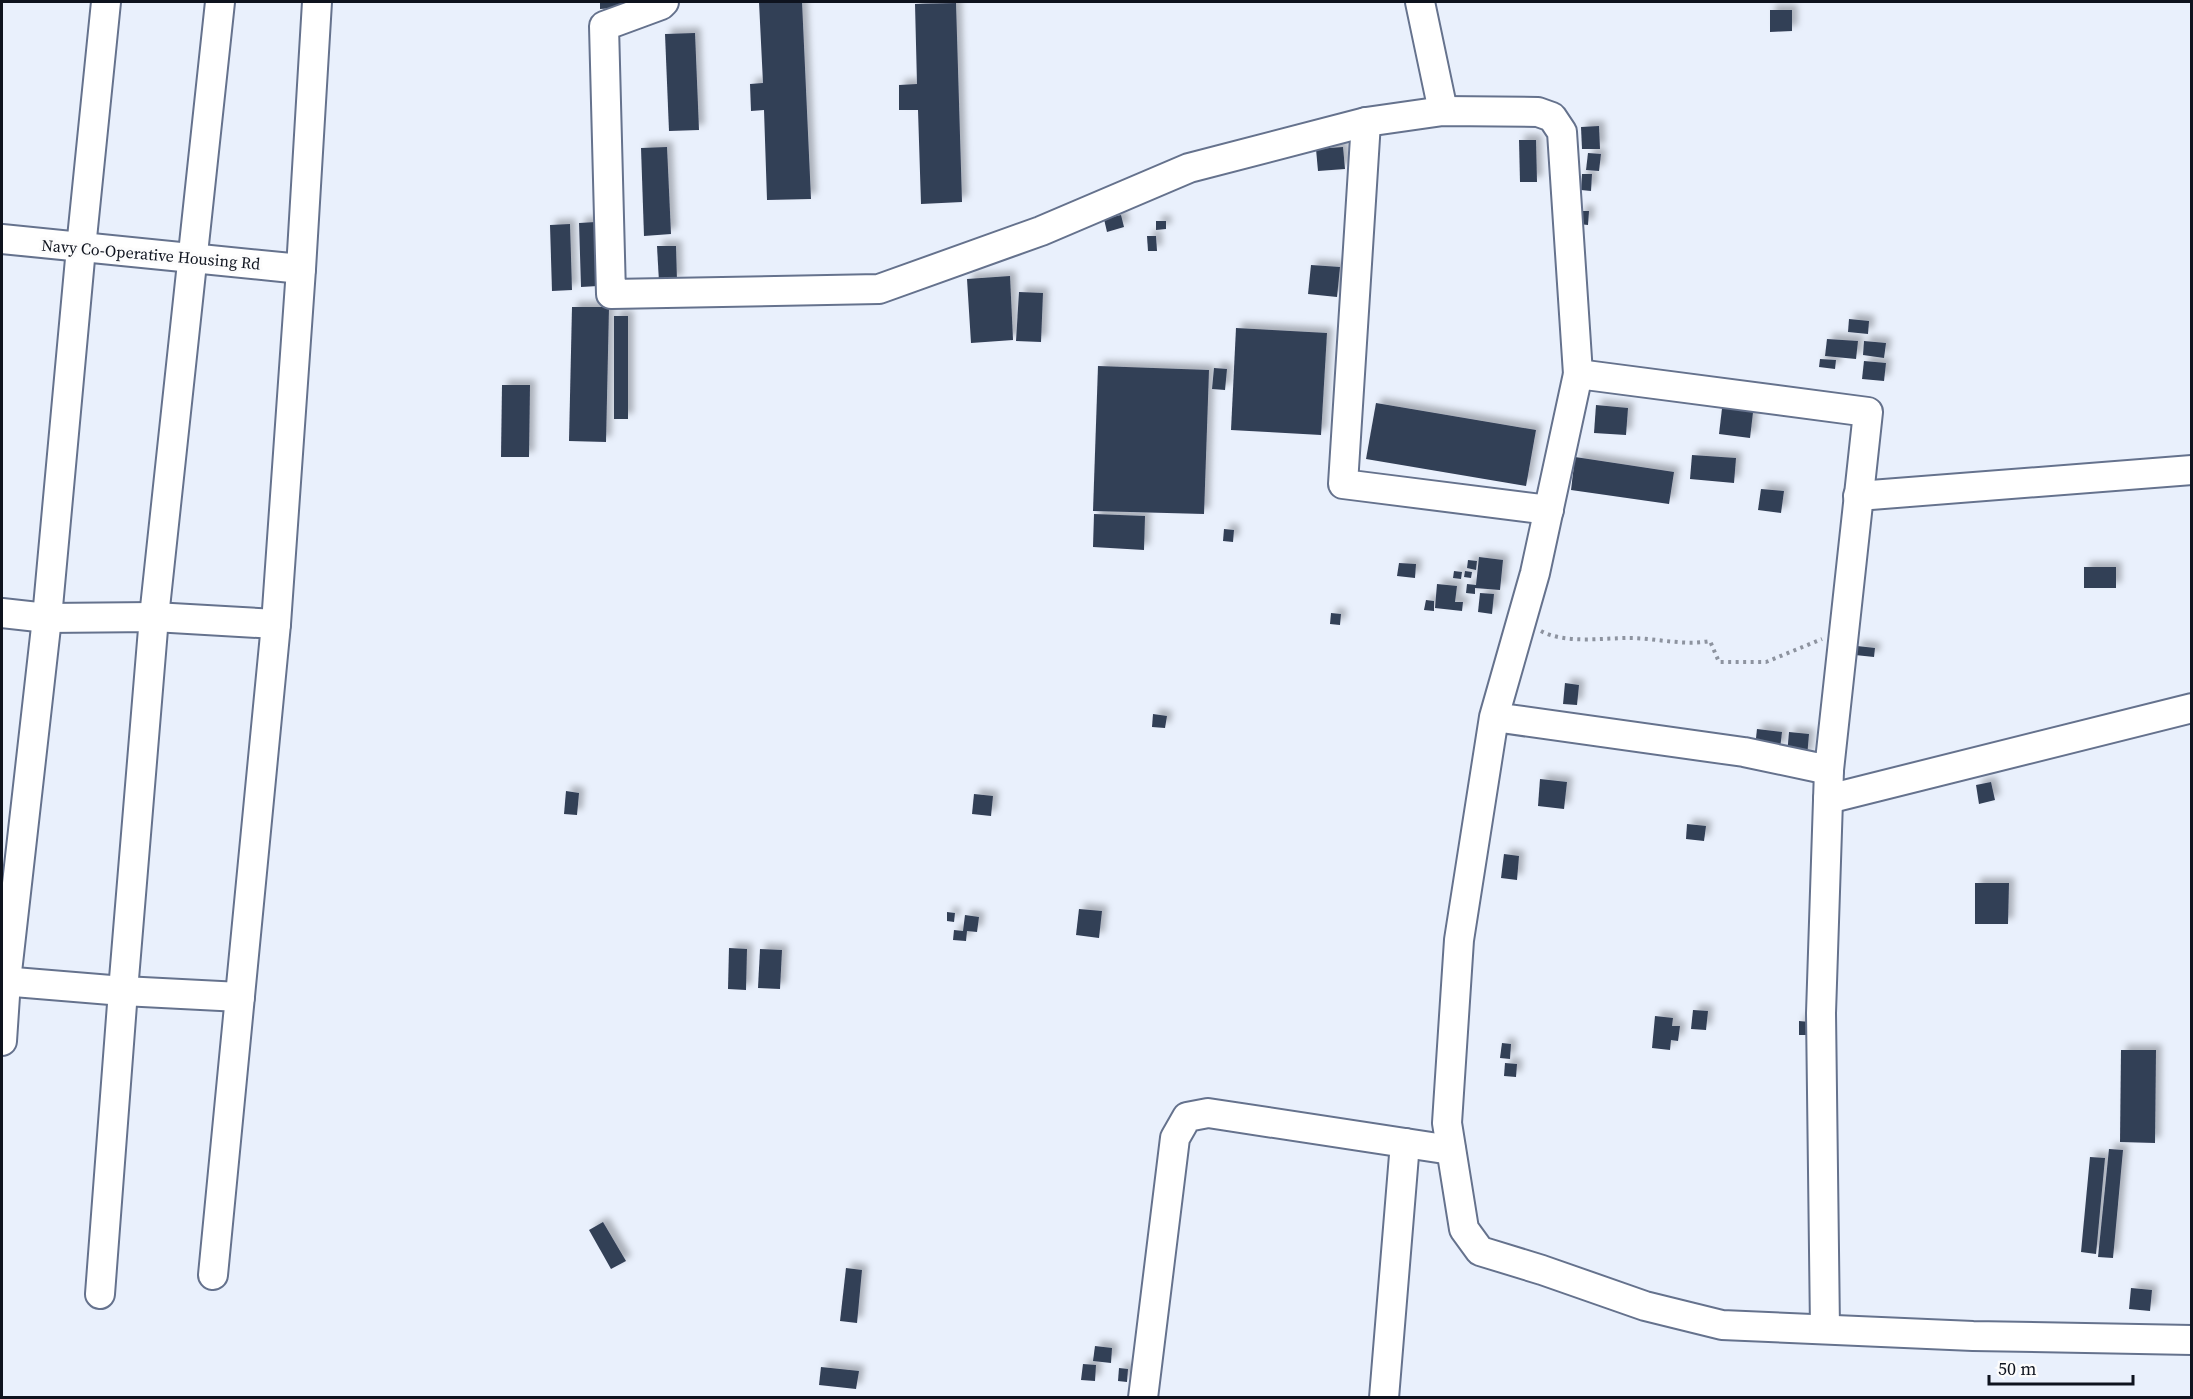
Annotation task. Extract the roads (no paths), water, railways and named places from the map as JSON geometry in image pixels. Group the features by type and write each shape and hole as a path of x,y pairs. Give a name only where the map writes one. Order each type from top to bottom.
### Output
{"street":[{"path":"2,1041 4,981 47,618 106,2"},
{"path":"100,1294 154,617 220,2"},
{"path":"213,1275 276,624 317,2"},
{"path":"664,2 604,26 610,294 879,289 1041,231 1189,168 1366,122 1443,111 1538,112 1552,117 1562,132 1578,374 1535,573 1494,717 1459,940 1447,1123 1464,1229 1480,1251 1645,1306 1722,1325 1973,1336 2192,1340"},
{"path":"1420,2 1443,111"},
{"path":"1366,122 1343,484 1549,510"},
{"name":"Navy Co-Operative Housing Rd","path":"2,238 301,269"},
{"path":"1578,374 1868,412 1829,770 1821,1013 1825,1329"},
{"path":"1858,496 2192,470"},
{"path":"2,613 47,618 154,617 276,624"},
{"path":"1828,799 2192,708"},
{"path":"1494,717 1744,752 1829,770"},
{"path":"4,981 123,991 240,997"},
{"path":"1143,1398 1175,1138 1187,1117 1208,1113 1451,1150"},
{"path":"1384,1398 1405,1143"}]}
